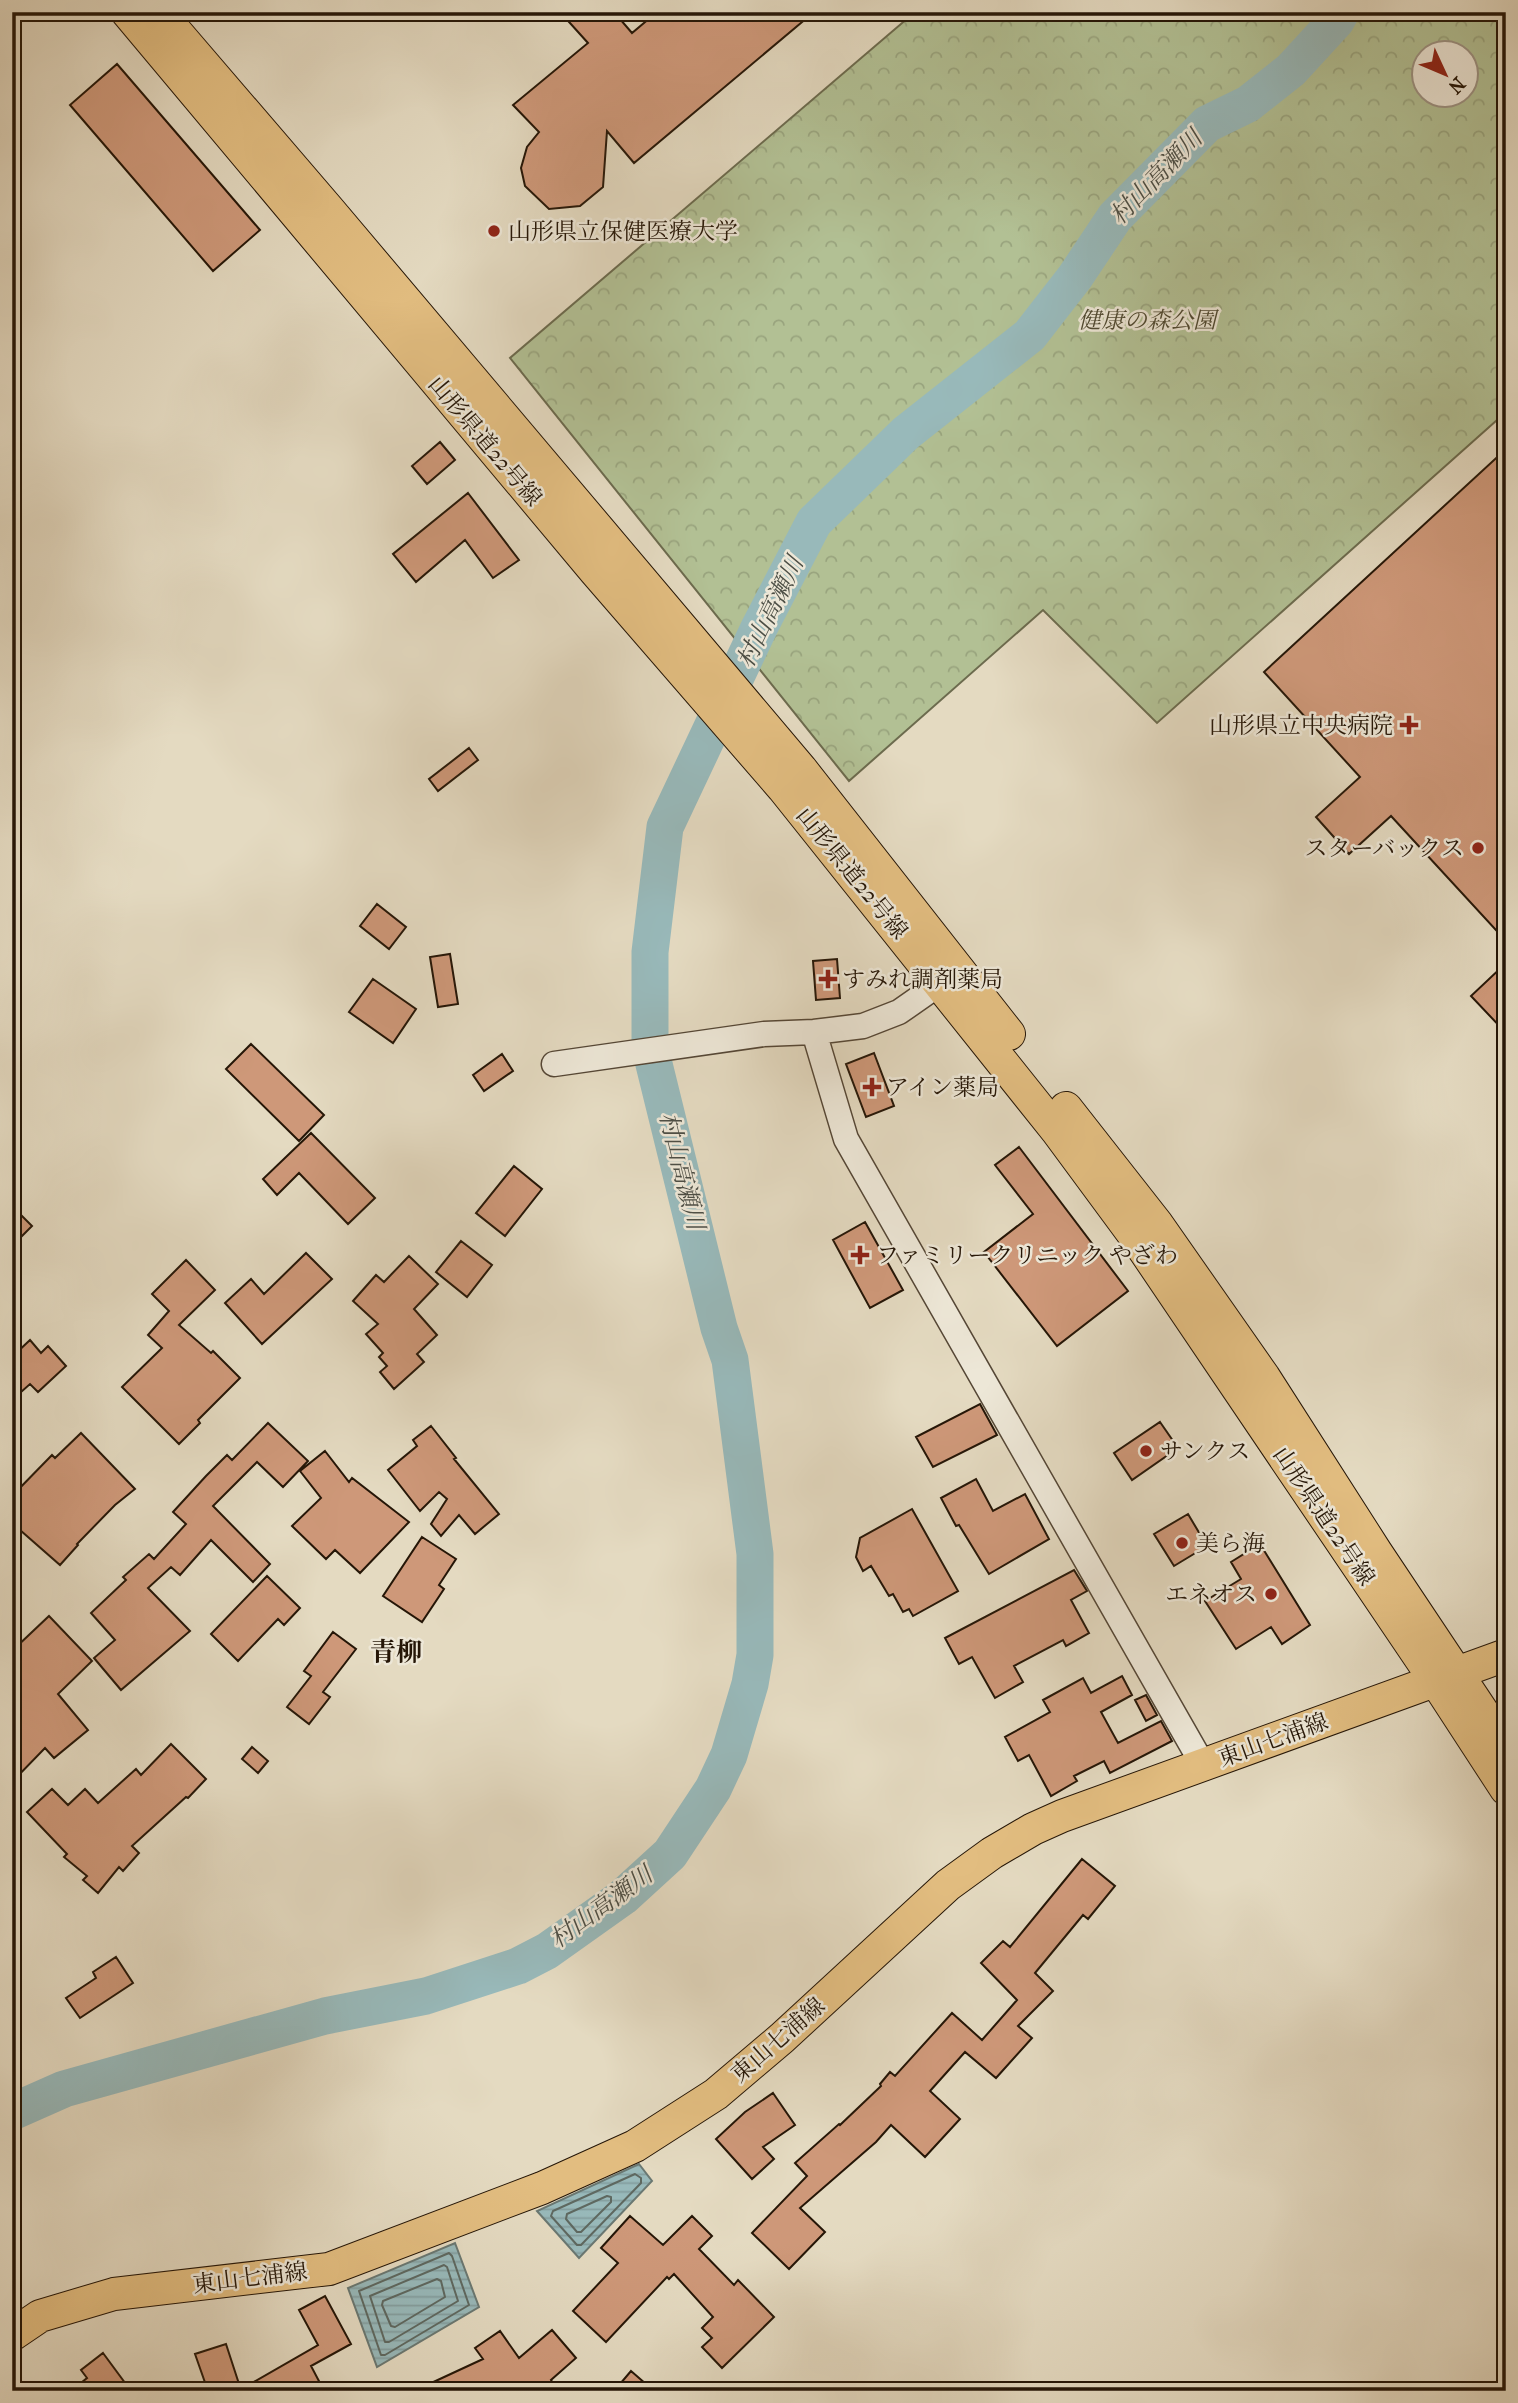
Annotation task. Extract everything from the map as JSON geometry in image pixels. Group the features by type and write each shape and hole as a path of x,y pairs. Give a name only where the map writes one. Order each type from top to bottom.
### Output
{"main road":[{"name":"山形県道22号線","path":"127,12 625,605 792,779"},
{"name":"山形県道22号線","path":"159,12 668,611 792,779 950,977 1446,1677 1506,1747"},
{"name":"東山七浦線","path":"12,2335 40,2316 114,2294 329,2269 542,2188 635,2146 716,2094 782,2038 948,1885 992,1853 1062,1816 1506,1656"},
{"name":"山形県道22号線","path":"1446,1677 1506,1789"}],"street":[{"path":"554,1064 764,1034 863,1026 899,1012 950,977"},
{"path":"814,1032 846,1139 1203,1765"}],"green space":[{"name":"健康の森公園","path":"915,12 1506,12 1506,412 1157,723 1043,610 849,781 510,358"}],"water":[{"path":"639,2164 652,2181 579,2258 537,2211"},
{"path":"455,2243 479,2307 377,2367 348,2288"}],"building":[{"path":"560,12 614,12 632,33 657,12 814,12 634,163 607,131 603,187 580,206 549,209 525,186 521,168 527,147 539,132 513,105 588,43"},
{"path":"117,64 260,230 213,271 70,105"},
{"path":"440,442 455,460 427,484 412,466"},
{"name":"山形県立中央病院","path":"1506,449 1506,941 1391,816 1349,854 1316,817 1360,777 1264,672"},
{"path":"468,493 519,560 493,578 465,540 416,582 393,554"},
{"path":"469,748 478,760 438,791 429,779"},
{"path":"377,904 406,927 389,949 360,926"},
{"path":"450,954 458,1004 438,1007 430,957"},
{"path":"837,959 840,998 816,1000 813,961"},
{"path":"1506,963 1506,1033 1471,996"},
{"path":"373,979 416,1009 393,1043 349,1012"},
{"path":"251,1044 324,1115 299,1141 226,1069"},
{"path":"874,1053 894,1106 866,1117 846,1064"},
{"path":"502,1054 513,1071 484,1091 473,1075"},
{"path":"311,1133 375,1198 348,1224 299,1173 277,1195 263,1179"},
{"path":"1019,1147 1128,1291 1057,1346 984,1252 1033,1214 995,1165"},
{"path":"514,1166 542,1189 505,1236 476,1213"},
{"path":"12,1206 32,1226 12,1246"},
{"path":"865,1222 903,1290 870,1308 833,1240"},
{"path":"461,1241 492,1265 467,1297 436,1272"},
{"path":"306,1253 332,1279 262,1344 225,1303 251,1279 264,1294"},
{"path":"409,1256 438,1284 414,1309 437,1335 417,1354 424,1362 394,1389 380,1372 387,1366 379,1357 383,1353 366,1334 378,1324 353,1301 376,1275 384,1282"},
{"path":"186,1260 215,1290 179,1325 211,1353 213,1351 240,1378 198,1420 200,1423 179,1444 122,1387 162,1348 148,1335 169,1311 152,1294"},
{"path":"30,1340 41,1353 48,1346 66,1366 38,1392 30,1384 12,1400 12,1357"},
{"path":"980,1404 997,1435 933,1467 916,1437"},
{"name":"サンクス","path":"1160,1422 1178,1448 1132,1480 1114,1453"},
{"path":"268,1423 308,1461 283,1487 257,1462 213,1506 270,1564 253,1582 211,1540 180,1575 171,1567 148,1588 190,1631 121,1690 94,1658 115,1640 91,1613 126,1580 123,1577 149,1554 154,1559 186,1524 173,1512 227,1455 232,1460"},
{"path":"431,1426 499,1514 475,1534 459,1515 441,1536 431,1524 447,1499 439,1492 420,1511 388,1470 417,1446 413,1440"},
{"path":"81,1433 135,1489 115,1505 60,1565 12,1523 12,1496 52,1455 55,1458"},
{"path":"325,1451 349,1482 352,1478 409,1522 360,1573 335,1550 326,1559 292,1526 321,1498 300,1471"},
{"path":"976,1479 993,1511 1025,1494 1049,1539 989,1574 959,1525 956,1526 941,1498"},
{"path":"912,1509 958,1591 913,1616 909,1609 903,1612 893,1594 889,1596 871,1566 863,1571 856,1557 860,1538"},
{"path":"1188,1514 1207,1546 1174,1566 1154,1534"},
{"path":"422,1537 456,1559 439,1585 444,1589 422,1622 383,1596"},
{"path":"1260,1544 1310,1625 1282,1644 1271,1627 1236,1649 1205,1601 1241,1579 1231,1562"},
{"path":"1074,1570 1087,1591 1071,1600 1089,1633 1066,1646 1063,1640 1014,1666 1023,1682 995,1698 972,1657 959,1664 945,1638"},
{"path":"267,1576 300,1608 284,1625 278,1619 238,1661 211,1634"},
{"path":"49,1616 92,1661 58,1694 88,1730 54,1758 45,1748 12,1782 12,1651"},
{"path":"333,1632 356,1649 323,1692 330,1697 309,1724 287,1707 311,1676 304,1671"},
{"path":"1122,1676 1132,1695 1101,1712 1118,1743 1161,1721 1172,1741 1110,1773 1104,1761 1074,1776 1077,1781 1051,1796 1029,1755 1018,1761 1005,1737 1050,1712 1043,1700 1083,1678 1091,1693"},
{"path":"1146,1695 1157,1715 1146,1721 1135,1700"},
{"path":"171,1744 206,1779 132,1846 139,1853 123,1871 119,1867 98,1893 83,1880 87,1876 64,1857 67,1854 27,1812 52,1789 68,1805 85,1789 98,1803 136,1769 141,1775"},
{"path":"252,1747 268,1761 258,1773 242,1759"},
{"path":"1082,1859 1115,1886 1088,1919 1083,1915 1035,1973 1053,1991 1018,2026 1032,2038 996,2078 965,2052 930,2091 960,2119 925,2157 891,2125 876,2142 800,2208 825,2232 789,2269 752,2233 807,2176 795,2163 881,2086 890,2072 895,2076 952,2013 982,2040 1017,2000 981,1963 1003,1941 1010,1947"},
{"path":"116,1957 133,1983 80,2018 66,1998 96,1978 93,1972"},
{"path":"773,2093 795,2125 763,2147 774,2159 752,2179 716,2139 745,2112"},
{"path":"630,2216 663,2245 692,2216 712,2236 699,2249 734,2285 738,2280 774,2317 722,2368 702,2347 712,2338 702,2328 713,2317 674,2274 669,2279 667,2277 606,2342 573,2311 618,2263 601,2248"},
{"path":"325,2296 351,2344 311,2366 321,2385 311,2391 238,2391 318,2345 299,2310"},
{"path":"552,2330 576,2358 551,2380 558,2391 414,2391 483,2359 475,2348 500,2331 519,2358"},
{"path":"226,2344 240,2387 231,2391 208,2391 195,2354"},
{"path":"103,2353 131,2391 71,2391 87,2378 81,2370"},
{"path":"631,2371 654,2391 614,2391"}],"waterway":[{"name":"村山高瀬川","path":"12,2112 64,2089 325,2016 426,1996 518,1966 547,1951 623,1897 670,1854 713,1789 729,1755 750,1684 755,1655 755,1554 730,1360 719,1328 650,1048 650,952 665,827 759,628 814,522 906,433 1030,335 1075,277 1115,217 1207,124 1248,104 1291,70 1341,12"}],"place":[{"name":"山形県立保健医療大学","path":"494,231"},
{"name":"山形県立中央病院","path":"1409,725"},
{"name":"スターバックス","path":"1478,848"},
{"name":"すみれ調剤薬局","path":"828,979"},
{"name":"アイン薬局","path":"872,1087"},
{"name":"ファミリークリニック やざわ","path":"860,1255"},
{"name":"サンクス","path":"1146,1451"},
{"name":"美ら海","path":"1182,1543"},
{"name":"エネオス","path":"1271,1594"}],"district":[{"name":"青柳","path":"396,1652"}]}
